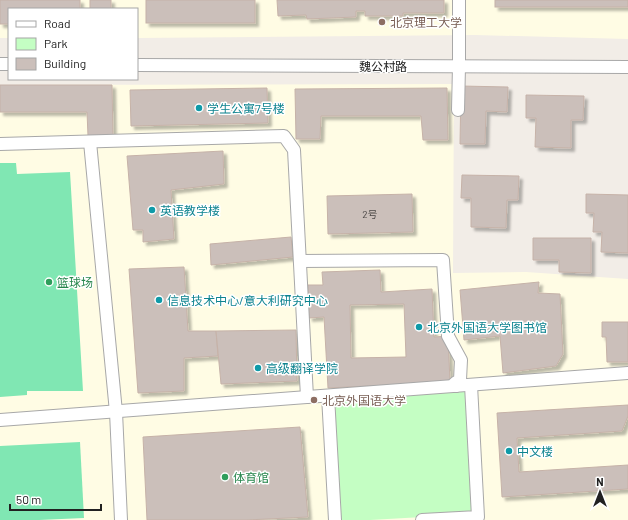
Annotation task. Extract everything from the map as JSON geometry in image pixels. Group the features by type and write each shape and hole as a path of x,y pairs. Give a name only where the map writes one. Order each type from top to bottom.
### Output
{"street":[{"path":"458,110 459,0"},
{"name":"魏公村路","path":"138,65 628,67"},
{"path":"0,144 284,136 294,150 307,397"},
{"path":"90,142 116,412 121,520"},
{"path":"300,261 442,260 448,336 461,360 460,380 455,383 456,386"},
{"path":"0,420 628,373"},
{"path":"422,520 478,516 471,385"},
{"path":"328,396 334,520"}],"shaded area":[{"name":"北京理工大学","path":"0,0 628,0 628,39 475,35 138,38 138,8 8,8 8,38 0,38"},
{"name":"北京外国语大学","path":"454,84 453,273 526,272 628,279 628,520 0,520 0,85"}],"green space":[{"name":"篮球场","path":"0,163 16,163 17,174 70,172 83,391 27,391 27,395 0,397"},
{"path":"468,389 475,514 370,520 338,520 332,399"},
{"path":"80,442 84,518 0,520 0,446"}],"building":[{"path":"0,0 80,0 80,8 8,8 8,24 0,24"},
{"path":"90,0 111,0 111,8 90,8"},
{"path":"146,0 255,0 255,23 146,23"},
{"path":"277,0 444,0 444,13 403,13 403,16 365,16 365,11 356,11 356,17 307,19 306,15 278,16"},
{"path":"495,0 628,0 628,7 495,7"},
{"path":"0,85 112,85 113,137 88,136 87,112 0,112"},
{"path":"461,86 508,87 507,112 486,111 485,144 460,144"},
{"name":"学生公寓7号楼","path":"267,88 268,123 131,126 130,90"},
{"path":"447,88 448,140 423,140 421,116 321,116 320,139 296,139 295,89"},
{"path":"526,95 584,96 583,120 571,120 571,148 535,147 536,118 526,118"},
{"name":"英语教学楼","path":"223,151 224,184 171,190 174,239 143,242 143,230 133,230 127,156"},
{"path":"462,175 519,176 518,200 507,200 506,228 471,227 471,198 461,198"},
{"path":"412,194 413,232 328,234 327,196"},
{"path":"586,194 628,195 628,253 601,252 602,232 593,232 594,213 586,213"},
{"path":"291,237 293,257 211,265 210,244"},
{"path":"533,238 591,238 591,273 559,272 559,260 533,260"},
{"name":"信息技术中心/意大利研究中心","path":"184,267 188,331 216,331 218,356 184,358 184,391 138,393 129,269"},
{"name":"北京外国语大学图书馆","path":"380,270 381,292 432,289 434,337 448,336 450,382 328,388 324,317 309,318 308,285 323,285 322,272","holes":["404,304 406,357 351,358 350,305"]},
{"path":"539,282 538,293 560,294 563,354 556,366 503,373 500,336 464,340 460,290"},
{"path":"602,322 628,322 628,362 607,362 606,337 602,337"},
{"name":"高级翻译学院","path":"296,330 297,381 221,384 216,331"},
{"name":"中文楼","path":"628,405 628,416 622,431 517,438 519,472 628,465 628,489 502,497 497,413"},
{"name":"体育馆","path":"300,427 308,517 247,520 147,520 143,437"}],"place":[{"name":"北京理工大学","path":"382,22"},
{"name":"学生公寓7号楼","path":"199,108"},
{"name":"英语教学楼","path":"152,210"},
{"name":"篮球场","path":"49,282"},
{"name":"信息技术中心/意大利研究中心","path":"159,300"},
{"name":"北京外国语大学图书馆","path":"419,327"},
{"name":"高级翻译学院","path":"258,368"},
{"name":"北京外国语大学","path":"314,400"},
{"name":"中文楼","path":"509,451"},
{"name":"体育馆","path":"225,477"}]}
